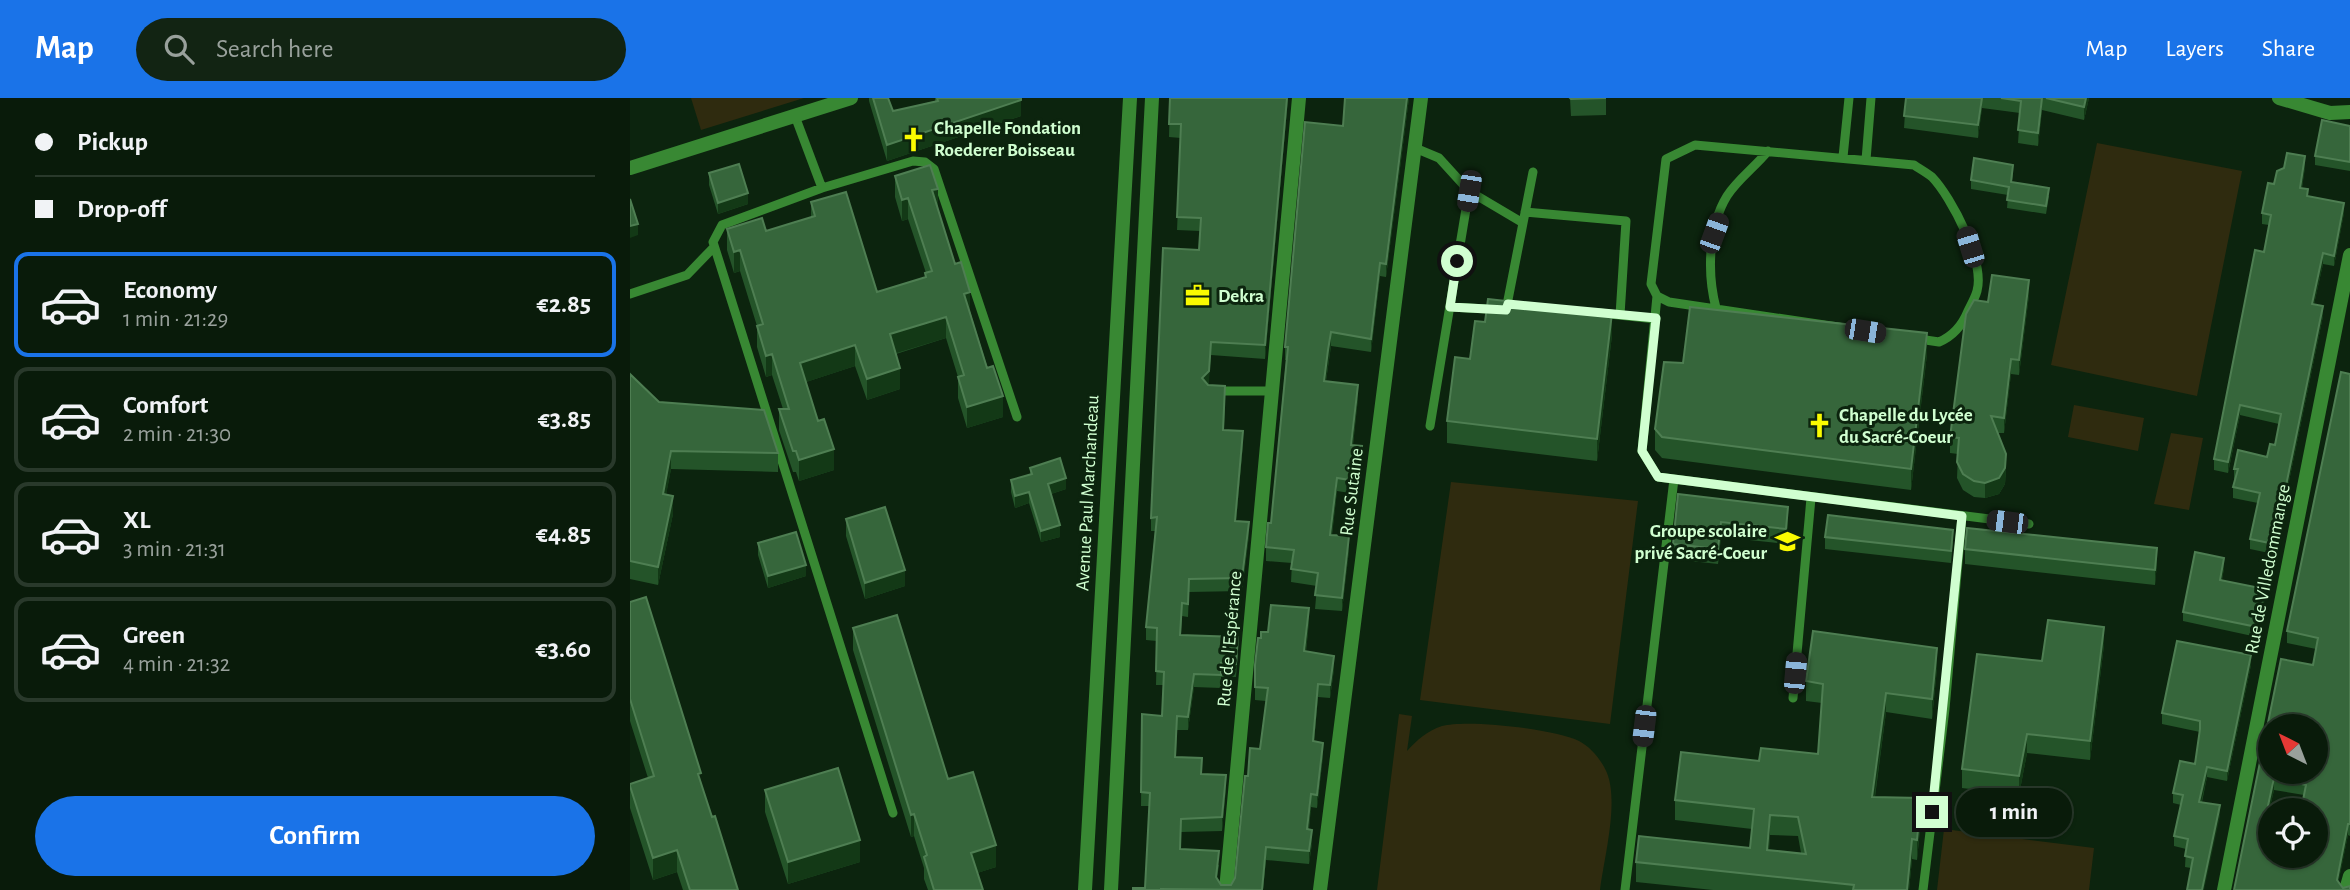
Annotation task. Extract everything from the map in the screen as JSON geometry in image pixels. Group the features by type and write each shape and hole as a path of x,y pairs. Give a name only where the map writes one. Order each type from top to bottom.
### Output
{"street":[{"path":"630,168 851,98"},
{"name":"Avenue Paul Marchandeau","path":"1085,890 1130,98"},
{"path":"1111,890 1152,98"},
{"name":"Rue de l'Espérance","path":"1226,890 1299,98"},
{"name":"Rue Sutaine","path":"1321,890 1421,98"},
{"path":"2288,99 2330,113 2350,112"},
{"name":"Rue de Villedommange","path":"2224,890 2350,255"},
{"path":"1113,398 1136,399"},
{"path":"2346,890 2350,876"}],"lane":[{"path":"1843,157 1849,98"},
{"path":"1866,160 1871,98"},
{"path":"795,116 822,188"},
{"path":"1657,296 1670,302 1939,342 1950,337 1964,321 1978,289 1974,260 1966,233 1951,204 1932,177 1914,165 1695,145 1667,159 1651,284 1657,296 1656,318 1642,451 1658,477 2029,524"},
{"path":"1415,148 1439,158 1469,191 1522,223"},
{"path":"1716,308 1711,290 1714,233 1727,196 1768,151"},
{"path":"894,813 713,237 722,225 822,188 913,161 925,162 934,169 1017,417"},
{"path":"1450,307 1506,310 1533,172"},
{"path":"1430,426 1469,191"},
{"path":"1525,212 1626,221 1620,315"},
{"path":"630,294 687,275 714,247"},
{"path":"1508,304 1520,305"},
{"path":"1595,313 1656,318"},
{"path":"1209,391 1272,391"},
{"path":"1625,890 1674,479"},
{"path":"1793,698 1811,498"},
{"path":"1923,890 1945,709 1962,516"}],"shaded area":[{"path":"691,98 804,98 701,130"},
{"path":"2097,143 2242,171 2197,396 2051,365"},
{"path":"2074,405 2144,418 2138,451 2068,437"},
{"path":"2171,433 2203,438 2189,510 2154,504"},
{"path":"1451,482 1638,501 1610,724 1420,700"},
{"path":"1399,714 1412,716 1407,751 1423,736 1442,726 1454,724 1511,726 1567,737 1588,747 1607,773 1612,799 1610,831 1600,890 1377,890"},
{"path":"1944,829 2094,848 2089,890 1937,890"}],"building":[{"path":"873,98 888,98 893,111 938,101 937,98 1021,100 887,145"},
{"path":"1170,98 1287,98 1265,345 1211,342 1209,371 1202,378 1208,385 1225,386 1223,430 1243,431 1235,521 1249,522 1242,578 1189,579 1188,604 1182,603 1180,635 1238,637 1236,664 1221,663 1221,675 1194,674 1188,717 1177,716 1175,757 1202,758 1201,774 1226,775 1222,817 1181,819 1180,849 1219,851 1216,877 1221,885 1231,885 1235,878 1250,748 1260,749 1268,688 1255,687 1258,638 1261,638 1261,632 1268,632 1271,605 1309,608 1304,651 1334,656 1330,685 1318,684 1313,741 1323,743 1317,795 1311,794 1307,829 1312,830 1309,851 1266,847 1262,890 1133,890 1145,888 1150,793 1141,792 1142,714 1162,716 1164,672 1156,671 1157,628 1146,627 1157,517 1151,518 1163,248 1199,250 1201,218 1177,217 1181,124 1169,124"},
{"path":"1345,98 1407,98 1386,264 1380,263 1371,339 1331,332 1328,350 1324,381 1358,385 1351,445 1362,446 1358,477 1351,476 1350,480 1337,478 1330,535 1349,536 1342,598 1315,595 1318,573 1291,569 1294,550 1266,547 1268,523 1271,523 1288,347 1285,347 1305,122 1343,126"},
{"path":"1906,98 1982,98 1978,125 1904,116"},
{"path":"2001,98 2042,98 2038,133 2018,130 2021,101"},
{"path":"2046,98 2086,98 2084,107"},
{"path":"2322,120 2350,126 2350,162 2315,156"},
{"path":"2287,153 2305,156 2300,188 2308,189 2307,196 2344,203 2334,256 2323,253 2312,304 2323,306 2274,544 2250,539 2260,493 2233,487 2238,469 2234,469 2238,450 2267,457 2270,444 2275,445 2281,414 2240,405 2228,462 2214,459 2255,250 2264,252 2271,215 2262,213 2268,183 2274,184 2277,171 2284,168"},
{"path":"1974,158 2013,165 2011,182 2049,188 2046,206 2007,200 2009,187 1971,180"},
{"path":"739,164 748,193 718,203 709,173"},
{"path":"930,165 938,189 932,190 955,264 961,262 970,292 964,294 987,368 993,366 1003,396 967,407 958,377 964,375 946,317 890,334 900,368 867,379 855,345 800,363 818,421 824,419 834,449 799,460 796,451 793,451 779,409 789,409 772,354 766,356 757,326 763,324 740,250 734,252 727,229 762,218 766,231 815,216 811,202 846,192 877,292 926,277 925,273 932,271 908,198 902,200 895,176"},
{"path":"630,199 638,224 630,226"},
{"path":"1992,275 2029,280 2019,360 2011,359 2004,418 1991,416 2006,454 2005,468 1999,478 1985,483 1974,481 1963,474 1957,462 1959,438 1950,437 1966,314 1974,300 1988,302"},
{"path":"1488,299 1612,313 1597,439 1447,421 1455,357 1470,359 1475,321 1485,322"},
{"path":"1690,307 1927,333 1911,469 1662,437 1655,429 1664,362 1683,363"},
{"path":"2341,372 2350,374 2350,824 2337,880 2343,888 2350,886 2350,890 2234,890 2258,772 2258,784 2273,784 2270,798 2258,798 2258,868 2328,868 2328,798 2303,798 2306,785 2301,784 2328,784 2328,714 2270,714 2281,659 2313,665 2318,638 2287,631"},
{"path":"630,374 659,402 764,410 778,453 671,451 663,494 673,496 658,567 630,561"},
{"path":"1060,458 1066,478 1048,484 1060,525 1041,531 1029,492 1015,496 1011,480 1032,474 1030,468"},
{"path":"1678,494 1788,507 1786,529 1721,522 1718,549 1673,544"},
{"path":"885,507 905,570 865,583 846,519"},
{"path":"1828,515 1953,530 1951,551 1825,537"},
{"path":"1967,528 2157,548 2155,570 1965,549"},
{"path":"796,532 806,565 768,576 758,543"},
{"path":"2195,552 2224,558 2220,580 2265,589 2257,627 2183,612"},
{"path":"646,597 701,773 698,774 712,817 715,816 738,890 690,890 677,850 653,858 630,786 654,776 630,699 630,602"},
{"path":"897,615 948,779 973,772 996,845 971,853 983,890 934,890 924,857 927,855 914,814 911,815 853,628"},
{"path":"2048,620 2104,627 2090,741 2027,734 2019,776 1962,769 1977,654 2042,661"},
{"path":"1813,631 1937,648 1932,699 1886,693 1872,797 1921,798 1917,840 1912,839 1907,890 1853,890 1854,885 1636,862 1639,836 1750,848 1754,809 1675,800 1681,752 1759,761 1761,748 1818,754 1823,684 1806,681","holes":["1770,815 1798,817 1806,854 1767,850"]},
{"path":"2177,641 2251,655 2227,771 2207,767 2199,802 2220,805 2202,890 2187,890 2193,858 2185,856 2188,839 2174,836 2183,795 2173,793 2180,761 2195,764 2200,729 2200,721 2162,713"},
{"path":"838,768 860,840 788,862 765,790"}],"place":[{"name":"Chapelle Fondation Roederer Boisseau","path":"914,139"},
{"name":"Dekra","path":"1198,296"},
{"name":"Chapelle du Lycée du Sacré-Coeur","path":"1819,426"},
{"name":"Groupe scolaire privé Sacré-Coeur","path":"1787,542"}],"route":[{"path":"1457,261 1450,307 1506,310 1508,304 1656,318 1642,451 1658,477 1962,516 1945,709 1932,812"}]}
